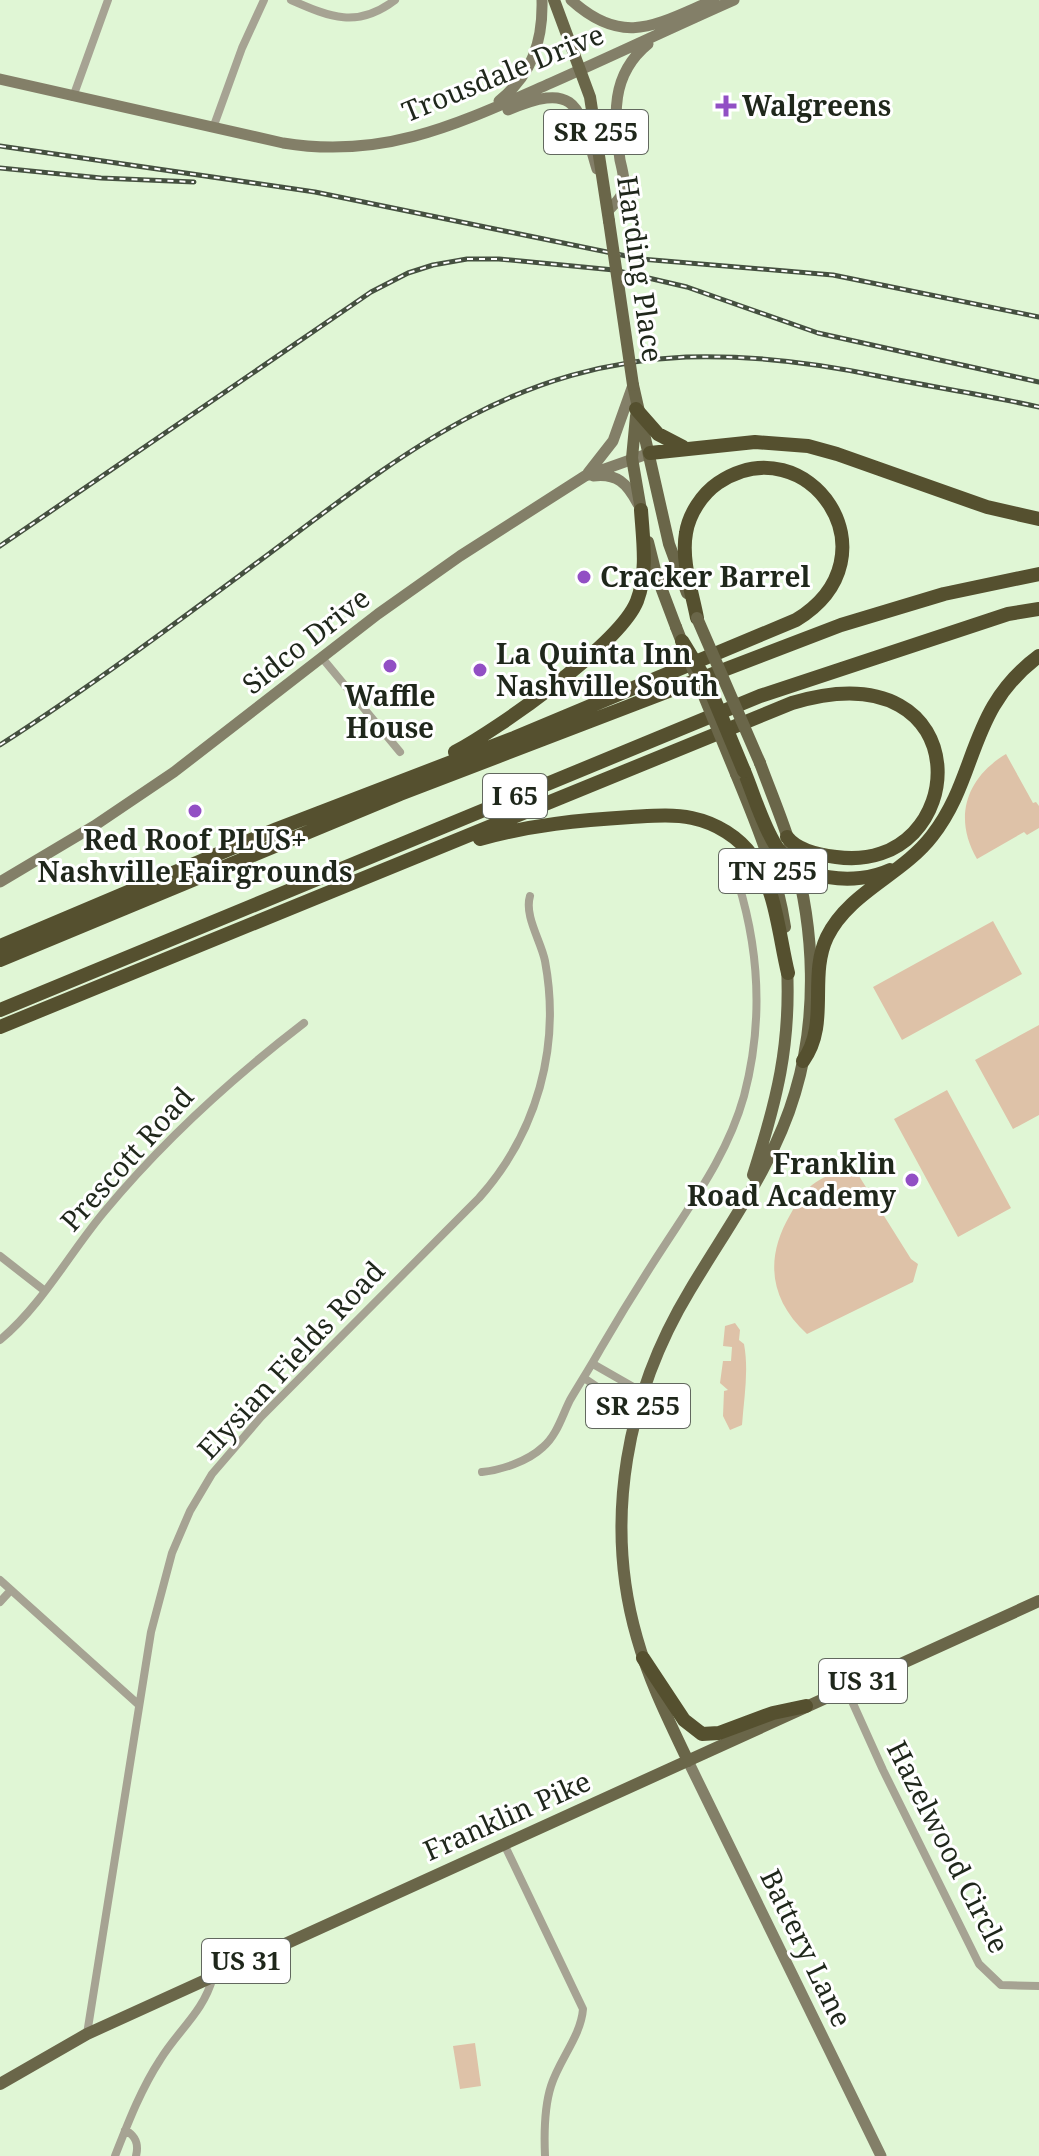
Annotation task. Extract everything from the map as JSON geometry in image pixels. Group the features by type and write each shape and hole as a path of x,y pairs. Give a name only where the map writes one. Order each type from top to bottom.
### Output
{"highway":[{"path":"631,409 663,439 687,448"},
{"path":"650,453 755,442 808,446 987,507 1039,519"},
{"path":"0,946 263,835 683,668 805,615 818,605 832,587 842,560 840,526 821,493 794,474 769,468 736,474 709,491 695,510 686,533 685,555 697,618"},
{"path":"399,782 494,729 531,703 619,628 634,606 642,582 641,510"},
{"name":"I 65","path":"0,960 400,794 841,625 944,594 1039,574"},
{"name":"I 65","path":"0,1010 760,696 1008,614 1039,609"},
{"path":"679,634 707,682 740,773 782,854 823,876 847,879 878,875 908,860"},
{"path":"803,1061 815,1039 820,962 828,935 844,913 925,845 943,819 981,728 998,696 1021,670 1039,656"},
{"path":"0,1027 708,735 806,699 838,693 869,695 897,703 912,712 927,731 938,765 931,805 913,834 884,853 852,859 814,853 795,845 787,837"},
{"path":"414,857 516,829 556,823 663,816 705,822 739,841 761,870 769,890 788,973"},
{"path":"643,1658 684,1720 702,1734 719,1733 773,1713 806,1706"}],"main road":[{"name":"Harding Place","path":"554,0 594,115 633,385 632,458 656,574 679,634"},
{"name":"Harding Place","path":"631,409 650,453 669,544 697,618 760,763 787,837 805,915 810,961 810,1006 803,1061 782,1134 679,1308 652,1364 636,1413 625,1470 621,1526 627,1597 643,1658 688,1761"},
{"name":"Harding Place","path":"740,773 776,881 786,934 788,973 788,1014 778,1092 744,1200"},
{"name":"Franklin Pike","path":"0,2084 87,2034 1039,1601"}],"street":[{"path":"73,97 108,0"},
{"path":"213,128 242,48 264,0"},
{"path":"291,0 329,16 349,18 369,15 395,0"},
{"path":"482,114 507,95 530,67 541,38 542,0"},
{"path":"571,0 603,23 626,28 655,25 714,0"},
{"name":"Trousdale Drive","path":"0,79 213,128 321,148 370,146 440,130 482,114 734,0"},
{"path":"609,216 624,187 615,124 619,85 638,52 664,31"},
{"path":"440,130 470,126 531,100 551,96 567,100 574,104 579,113 605,196"},
{"path":"583,478 613,441 631,409"},
{"name":"Sidco Drive","path":"0,882 129,803 426,580 583,478 650,453"},
{"path":"583,478 604,475 617,478 628,487 641,510"},
{"path":"323,659 400,752"},
{"path":"482,1472 503,1468 542,1448 554,1435 584,1378 730,1138 741,1105 752,1051 758,985 755,954 738,882"},
{"name":"Elysian Fields Road","path":"87,2034 151,1632 166,1572 190,1511 212,1474 261,1417 486,1191 526,1129 545,1065 550,1015 546,964 528,909 530,896"},
{"name":"Prescott Road","path":"0,1340 45,1291 103,1212 169,1140 216,1093 304,1023"},
{"path":"0,1256 45,1291"},
{"path":"593,1364 642,1392"},
{"path":"584,1378 636,1413"},
{"path":"0,1580 139,1705"},
{"path":"0,1602 11,1590"},
{"name":"Hazelwood Circle","path":"846,1688 979,1964 1001,1985 1039,1986"},
{"name":"Battery Lane","path":"688,1761 881,2156"},
{"path":"504,1844 583,2009 551,2086 545,2119 545,2156"},
{"path":"115,2156 159,2060 201,2008 213,1976"},
{"path":"125,2130 135,2137 136,2156"}],"shaded area":[{"path":"1006,754 1033,803 1039,806 1039,828 1027,835 1024,832 977,859 966,829 968,800 981,775"},
{"path":"993,921 1022,974 902,1040 873,987"},
{"path":"1039,1025 1039,1115 1013,1129 975,1060"},
{"path":"947,1090 1011,1208 958,1237 894,1119"},
{"path":"846,1168 859,1176 911,1259 918,1264 913,1282 807,1334 794,1321 778,1292 774,1262 777,1247 790,1215 805,1192 820,1180"},
{"path":"735,1323 740,1330 739,1340 744,1344 746,1384 742,1425 730,1430 723,1416 724,1391 728,1390 720,1383 723,1361 731,1361 732,1347 723,1346 725,1326"},
{"path":"475,2043 481,2086 460,2089 453,2046"}],"railway":[{"path":"0,146 315,192 641,259 833,275 1039,317"},
{"path":"0,168 101,178 194,182"},
{"path":"0,546 371,292 408,273 467,259 614,270 687,287 818,333 1039,382"},
{"path":"0,745 132,654 409,453 458,423 509,398 564,378 622,364 686,357 759,359 831,367 1039,407"}],"place":[{"name":"Walgreens","path":"726,106"},
{"name":"Cracker Barrel","path":"584,577"},
{"name":"Waffle House","path":"390,666"},
{"name":"La Quinta Inn Nashville South","path":"480,670"},
{"name":"Red Roof PLUS+ Nashville Fairgrounds","path":"195,811"},
{"name":"Franklin Road Academy","path":"912,1180"}]}
